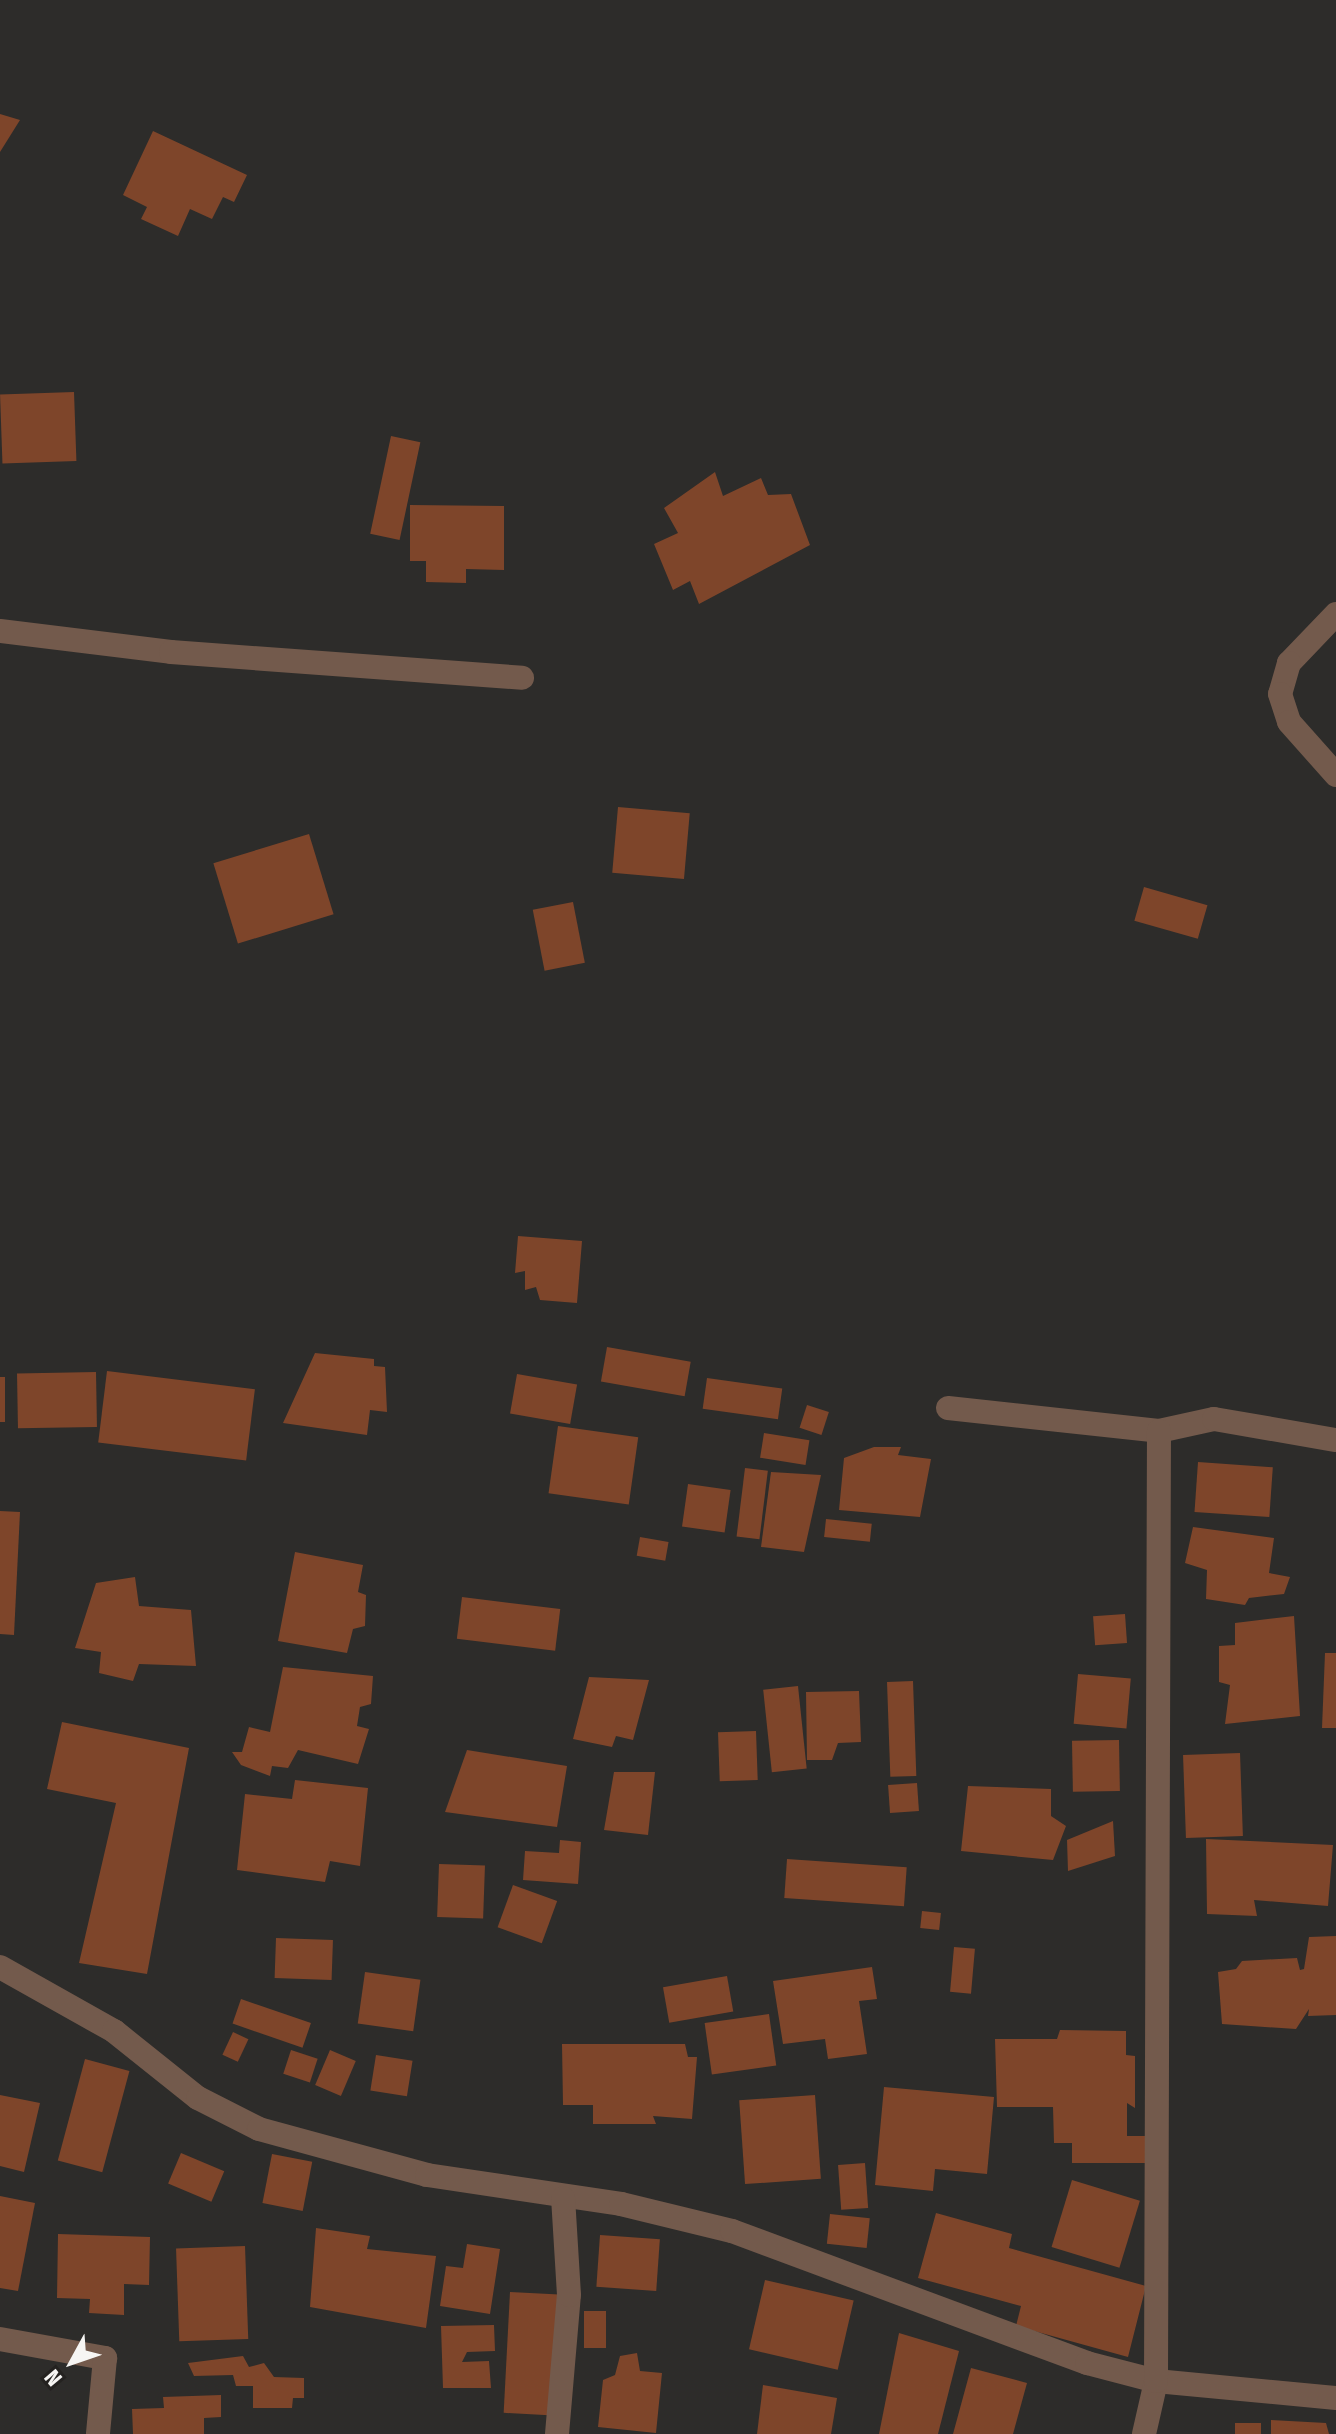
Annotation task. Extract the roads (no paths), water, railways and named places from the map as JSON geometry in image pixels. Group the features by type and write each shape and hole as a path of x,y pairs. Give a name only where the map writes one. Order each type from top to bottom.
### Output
{"street":[{"path":"1336,614 1289,663 1280,694 1289,722 1336,775"},
{"path":"0,631 171,652 522,678"},
{"path":"948,1408 1159,1431 1214,1419 1336,1440"},
{"path":"1144,2434 1156,2381 1159,1431"},
{"path":"0,1967 114,2031 198,2098 259,2129 427,2175 563,2198 621,2204 732,2231 1087,2363 1156,2381 1336,2398"},
{"path":"557,2434 569,2295 563,2198"},
{"path":"0,2339 105,2358 98,2434"}]}
